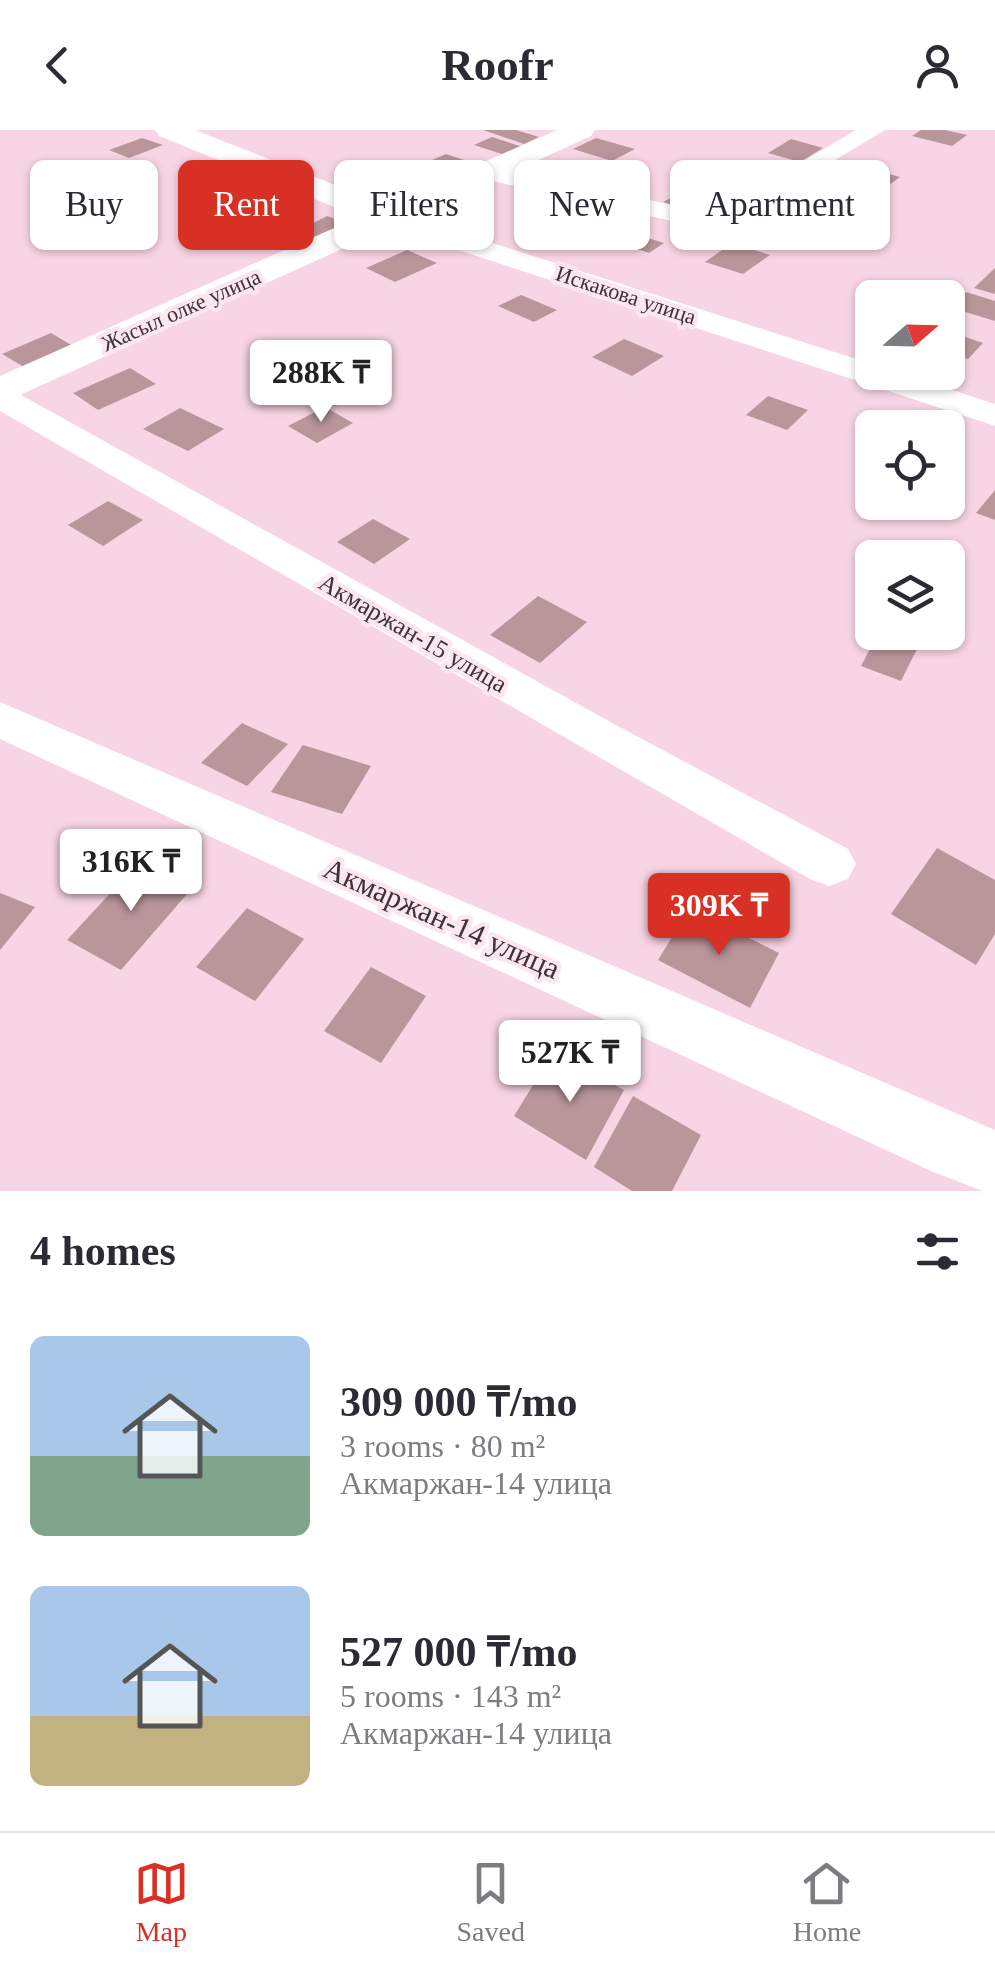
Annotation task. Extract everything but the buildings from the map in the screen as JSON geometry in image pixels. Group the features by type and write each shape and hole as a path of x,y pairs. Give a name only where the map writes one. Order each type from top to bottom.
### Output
{"street":[{"name":"Искакова улица","path":"170,130 334,196"},
{"name":"Жасыл олке улица","path":"494,169 581,130"},
{"path":"494,173 717,223 873,130"},
{"name":"Жасыл олке улица","path":"0,394 334,243"},
{"name":"Искакова улица","path":"488,250 984,411"},
{"path":"984,411 995,377"},
{"name":"Акмаржан-15 улица","path":"0,394 596,737 828,864"},
{"name":"Акмаржан-14 улица","path":"0,720 995,1163"}]}
